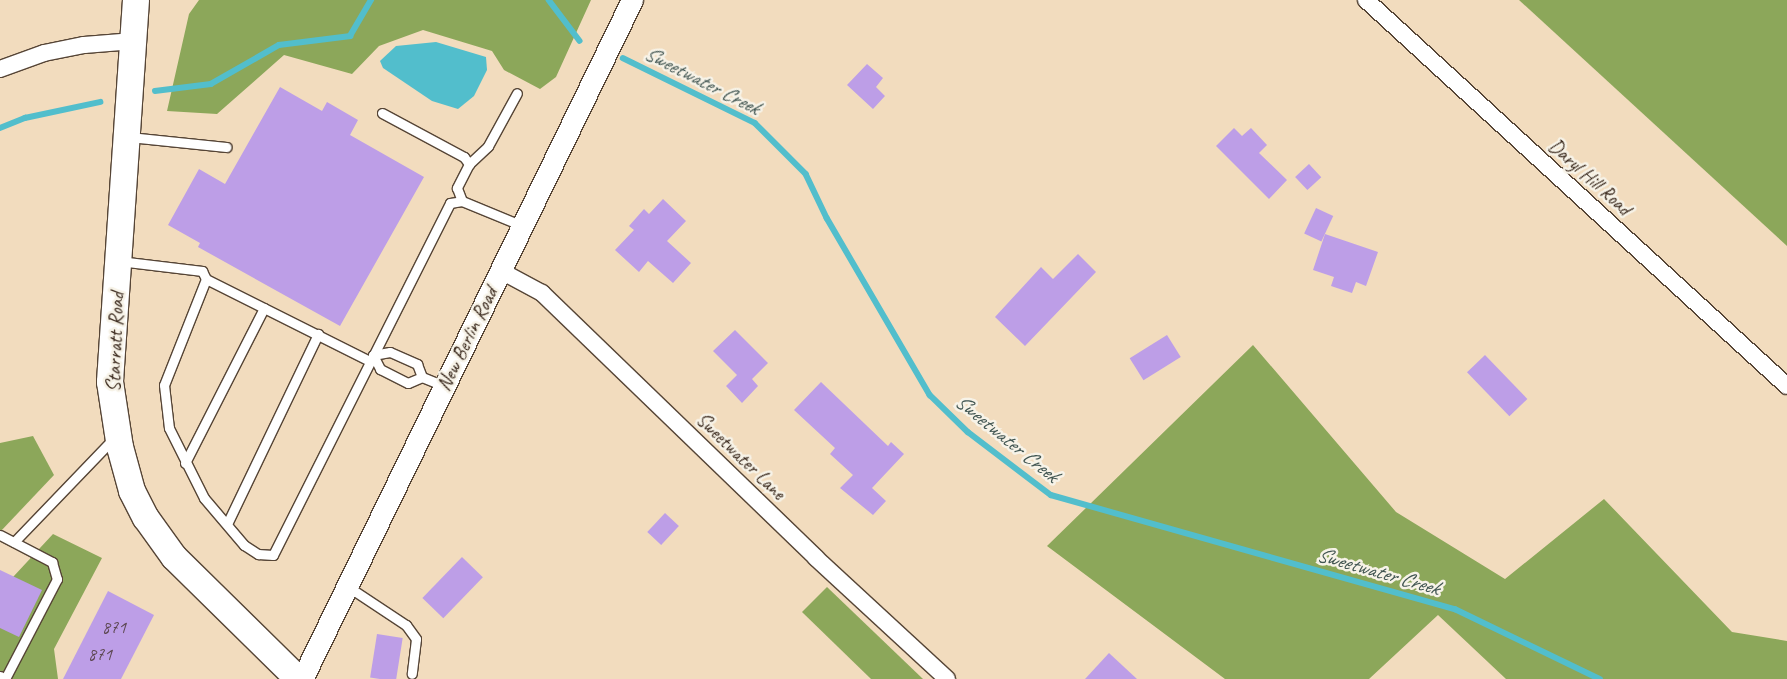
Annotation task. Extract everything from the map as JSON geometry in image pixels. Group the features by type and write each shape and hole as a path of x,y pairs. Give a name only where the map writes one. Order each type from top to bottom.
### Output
{"main road":[{"name":"Starratt Road","path":"136,0 129,137 110,382 118,433 132,491 146,518 174,557 298,679"}],"street":[{"name":"New Berlin Road","path":"302,679 632,0"},
{"name":"Daryl Hill Road","path":"1366,0 1787,386"},
{"path":"0,69 44,53 84,45 134,41"},
{"name":"Sweetwater Lane","path":"501,271 542,293 816,558 947,679"}],"lane":[{"path":"462,200 457,188 468,164 488,146 517,93"},
{"path":"382,112 464,157 468,164"},
{"path":"129,137 226,146"},
{"path":"206,279 164,384 169,428 204,498 244,545 258,554 273,555 450,203 462,200 523,226"},
{"path":"119,260 202,271 206,279 318,334 372,358 380,369 408,383 422,377 444,386"},
{"path":"185,462 264,308"},
{"path":"227,524 318,334"},
{"path":"372,358 390,352 417,364 422,377"},
{"path":"14,542 118,433"},
{"path":"0,535 52,562 57,579 5,679 0,676"},
{"path":"347,586 406,625 416,639 412,674"}],"green space":[{"path":"199,0 591,0 556,77 540,89 504,70 492,51 423,30 379,46 352,74 284,55 217,114 167,111 189,14"},
{"path":"1519,0 1787,0 1787,246"},
{"path":"1253,345 1396,512 1505,579 1604,499 1732,632 1787,641 1787,679 1506,679 1438,615 1369,679 1225,679 1047,546"},
{"path":"33,436 54,475 0,532 0,443"},
{"path":"53,534 102,558 54,649 58,679 0,679 0,591"},
{"path":"827,587 923,679 871,679 802,612"}],"water":[{"path":"436,42 486,57 487,70 474,96 458,109 432,101 383,68 380,61 396,46"}],"building":[{"path":"867,64 883,78 876,87 885,96 873,109 847,85"},
{"path":"280,87 322,111 327,102 358,120 350,135 424,177 340,326 198,247 200,243 168,225 199,169 225,184"},
{"path":"1234,128 1242,136 1251,128 1267,145 1259,153 1287,180 1269,199 1216,146"},
{"path":"1309,164 1321,177 1307,190 1295,177"},
{"path":"663,199 686,221 667,241 691,263 673,283 648,261 639,272 615,250 634,230 629,226 644,209 649,214"},
{"path":"1316,208 1333,216 1321,241 1304,233"},
{"path":"1325,234 1378,252 1366,286 1356,282 1352,293 1331,286 1334,277 1313,270"},
{"path":"1078,254 1096,272 1025,346 995,317 1041,267 1053,279"},
{"path":"735,330 768,363 752,379 758,386 742,403 726,386 737,375 713,351"},
{"path":"1167,335 1181,357 1143,380 1130,358"},
{"path":"1485,355 1527,399 1509,416 1467,372"},
{"path":"821,382 888,446 891,442 904,454 872,488 886,501 873,515 840,488 853,475 830,454 835,448 794,410"},
{"path":"665,513 679,526 661,545 647,532"},
{"path":"462,557 483,577 443,618 422,598"},
{"path":"0,570 42,590 19,637 0,628"},
{"path":"108,591 154,615 121,679 63,679"},
{"path":"377,634 403,638 396,679 370,677"},
{"path":"1109,653 1137,679 1085,679"}],"waterway":[{"name":"Sweetwater Creek","path":"155,91 211,84 279,45 350,36 371,0"},
{"name":"Sweetwater Creek","path":"549,0 580,41"},
{"name":"Sweetwater Creek","path":"623,58 755,123 806,174 827,218 930,395 968,432 1051,495 1455,609 1600,679"},
{"name":"Sweetwater Creek","path":"0,128 25,118 100,102"}]}
